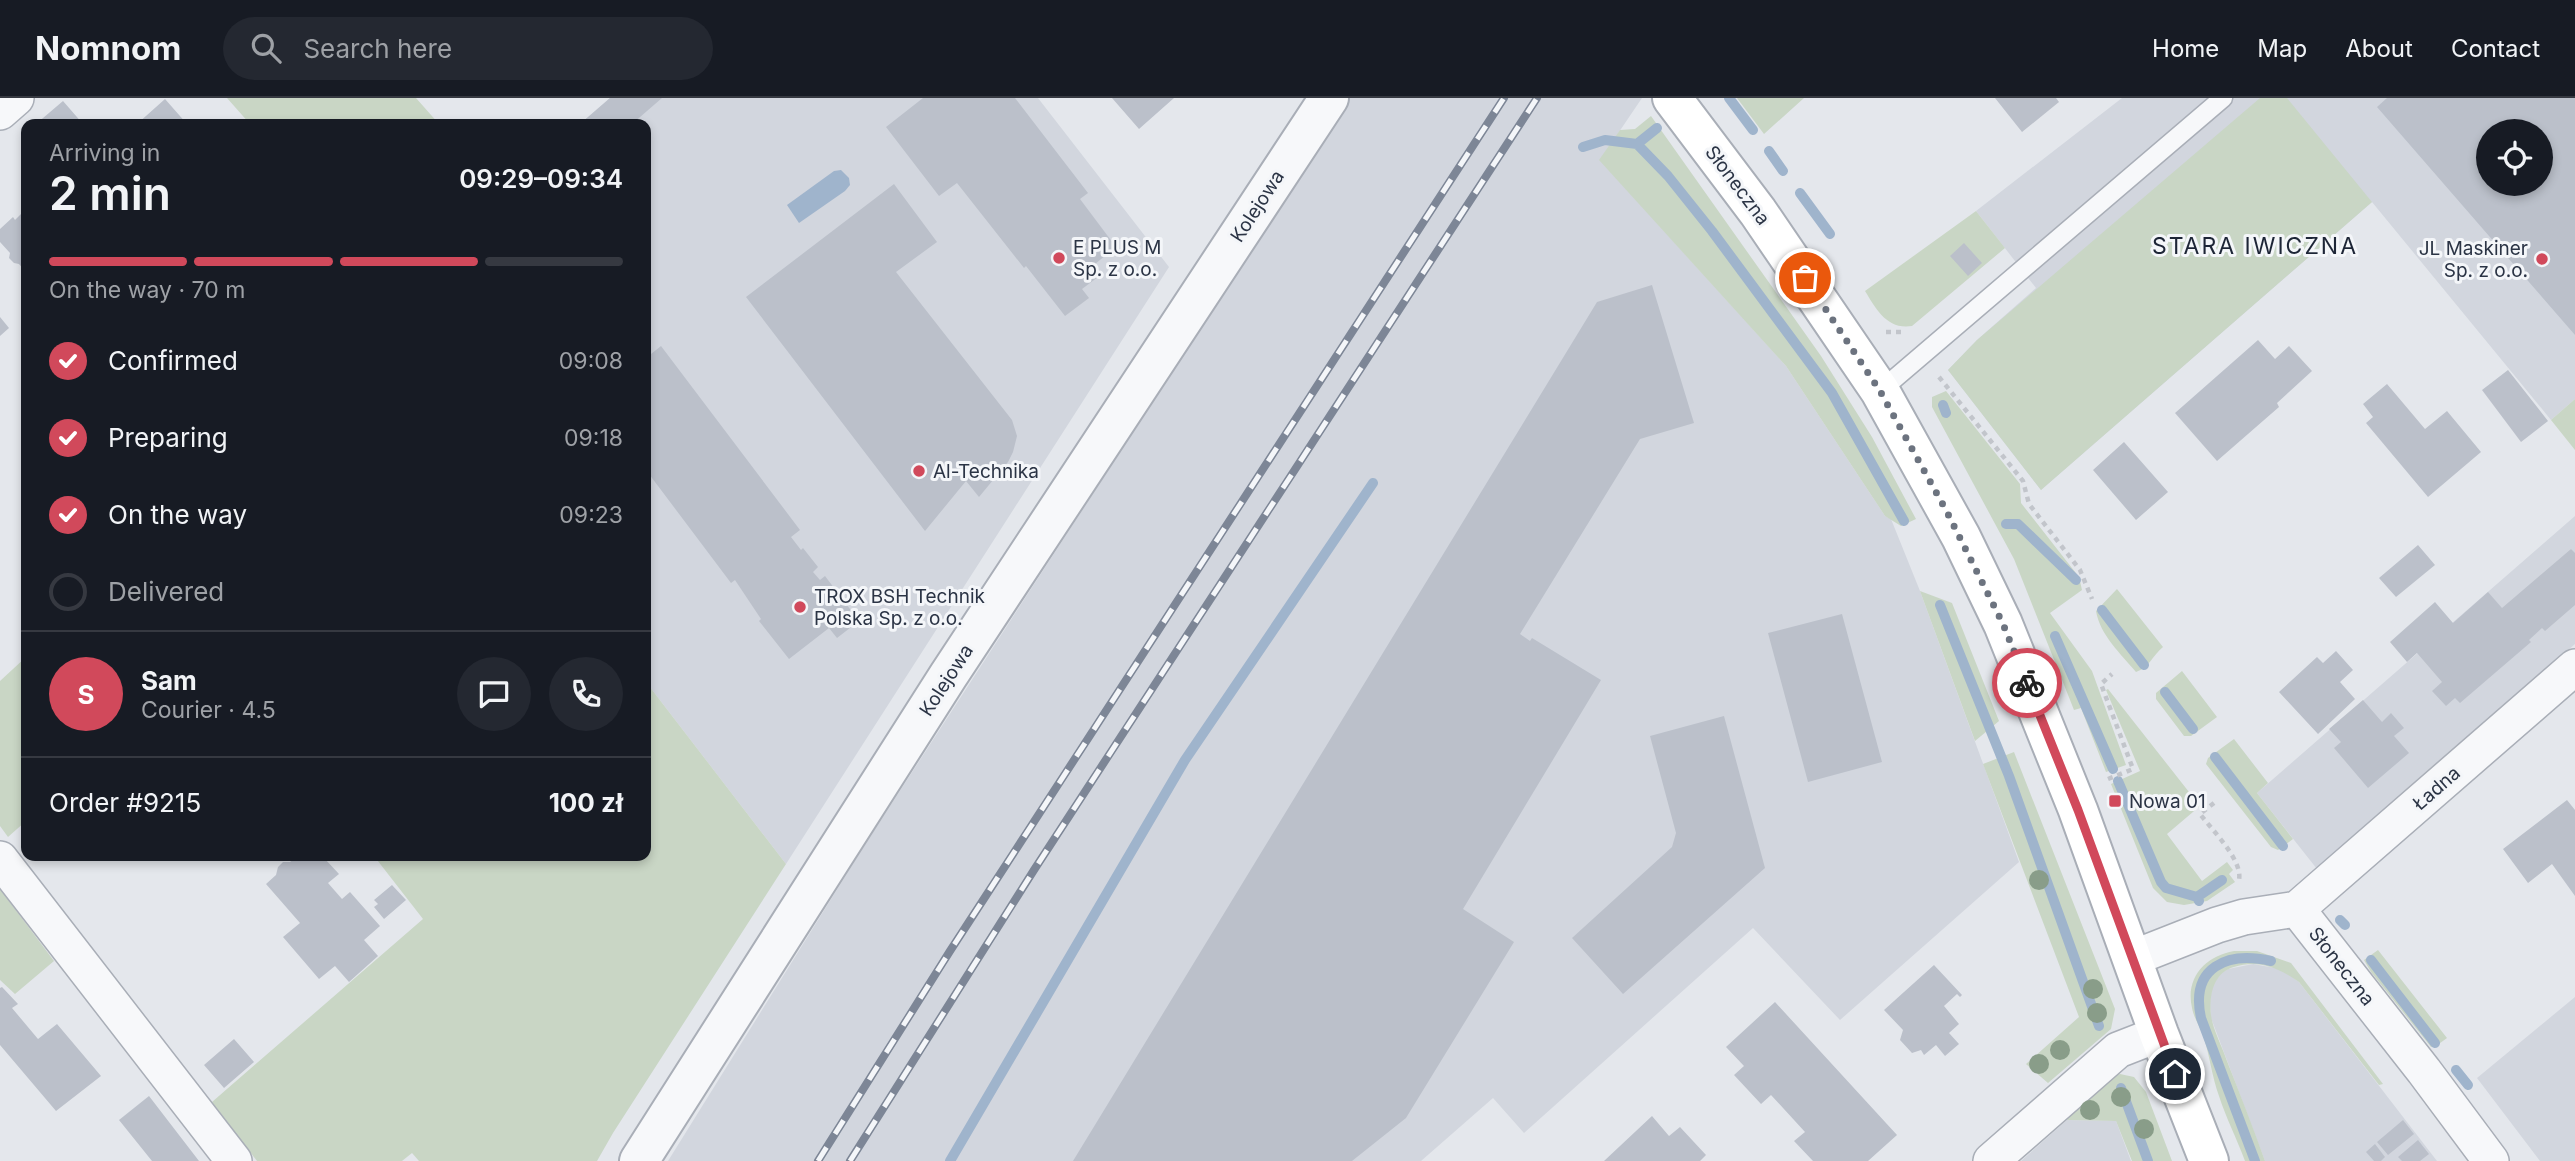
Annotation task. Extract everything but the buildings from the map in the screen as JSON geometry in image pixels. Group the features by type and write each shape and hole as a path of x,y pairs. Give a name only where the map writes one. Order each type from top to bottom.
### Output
{"main road":[{"name":"Słoneczna","path":"1672,98 1758,212 1880,391 1961,537 2003,624 2078,810 2159,1034 2209,1161"}],"street":[{"path":"0,112 16,98"},
{"name":"Kolejowa","path":"639,1161 948,676 1329,98"},
{"name":"Ładna","path":"2297,909 2575,667"},
{"path":"0,859 234,1161"},
{"name":"Słoneczna","path":"2133,958 2217,925 2244,917 2297,909 2416,1060 2491,1161"},
{"path":"1991,1161 2118,1050 2159,1034"}],"lane":[{"path":"1880,391 2223,98"}],"path":[{"path":"1938,376 2022,481 2029,504 2080,570 2092,598"},
{"path":"2112,674 2101,684 2133,769 2116,776"},
{"path":"2214,803 2200,814 2236,861 2240,873 2237,887"}],"shaded area":[{"path":"610,98 1038,98 1169,267 786,864 651,688 651,119 586,119"},
{"path":"1350,98 1642,98 1600,160 1786,366 1885,516 1891,519 2019,862 1840,1020 1753,928 1524,1133 1493,1098 1421,1161 668,1161 866,843"},
{"path":"2122,98 2575,98 2575,399 2551,420 2372,202 2041,490 1948,370 1977,340 2036,288 1976,211"},
{"path":"2575,516 2575,644 2317,869 2257,793"},
{"path":"2253,964 2281,969 2299,982 2437,1161 2265,1161 2211,1018 2210,1002 2218,975 2228,969"},
{"path":"2575,997 2575,1161 2540,1161 2477,1078"},
{"path":"2067,1120 2116,1121 2131,1161 2021,1161"}],"green space":[{"path":"227,98 416,98 435,119 246,119"},
{"path":"1737,98 1804,98 1764,134"},
{"path":"2260,98 2287,98 2372,202 2041,490 1948,370 1977,340"},
{"path":"1651,116 1821,356 1872,437 1916,519 1901,526 1885,516 1786,366 1599,160 1620,130 1635,129"},
{"path":"1976,211 2005,248 1912,326 1896,325 1883,317 1865,291"},
{"path":"1946,391 2020,484 2021,503 2079,577 2082,590 2050,613 2092,671 2126,765 2106,772 2081,708 2074,710 2014,559 1932,407 1932,397"},
{"path":"2575,399 2575,450 2551,420"},
{"path":"2117,589 2163,647 2144,668 2136,672 2106,636 2098,620 2096,611"},
{"path":"1920,591 1952,603 1999,721 1975,741"},
{"path":"21,662 21,825 8,837 0,826 0,681"},
{"path":"2182,671 2217,717 2191,736 2184,736 2156,699 2156,693"},
{"path":"651,688 786,864 597,1161 419,1161 412,1153 402,1161 257,1161 212,1102 423,919 378,861 651,861"},
{"path":"2108,689 2200,806 2167,834 2202,881 2227,862 2233,870 2229,874 2235,882 2207,901 2184,905 2167,902 2153,888 2111,784 2140,771 2106,690"},
{"path":"2234,739 2268,783 2257,793 2293,839 2278,850 2271,847 2206,764 2208,758"},
{"path":"2014,752 2115,1009 2111,1029 2048,1083 2026,1064 2079,1017 1983,764"},
{"path":"0,889 54,961 15,994 0,980"},
{"path":"2378,950 2447,1038 2436,1046 2431,1047 2371,972 2364,960"},
{"path":"2234,951 2257,951 2291,963 2383,1084 2379,1085 2299,982 2276,969 2260,965 2243,965 2227,970 2221,974 2214,986 2212,1021 2265,1161 2245,1161 2222,1104 2204,1038 2192,1008 2192,987 2200,970 2215,958"},
{"path":"2120,1074 2134,1077 2146,1092 2172,1161 2132,1161 2116,1121 2067,1120 2097,1086"}],"water":[{"path":"841,170 849,178 850,185 799,223 787,205 834,171"}],"waterway":[{"path":"1729,98 1753,130"},
{"path":"1583,147 1605,140 1637,144 1657,128"},
{"path":"1637,144 1668,176 1712,231 1832,393 1904,521"},
{"path":"1769,151 1783,171"},
{"path":"1800,193 1830,234"},
{"path":"1943,405 1946,413"},
{"path":"950,1161 1185,760 1373,483"},
{"path":"2006,524 2018,524 2076,580"},
{"path":"1940,605 2009,776 2099,1026"},
{"path":"2102,610 2144,665"},
{"path":"2055,636 2113,769"},
{"path":"2165,692 2193,729"},
{"path":"2215,757 2283,846"},
{"path":"2118,781 2161,882 2166,888 2197,897 2199,901"},
{"path":"2197,897 2222,880"},
{"path":"2340,920 2345,925"},
{"path":"2255,1161 2201,1018 2199,1000 2201,986 2215,967 2240,959 2271,961"},
{"path":"2371,960 2435,1043"},
{"path":"2456,1070 2468,1085"},
{"path":"2121,1088 2148,1161"}],"railway":[{"path":"818,1161 950,951 1504,98"},
{"path":"850,1161 1034,870 1537,98"}],"way so far":[{"path":"1805,278 1880,391 1961,537 2003,624 2027,683"}],"place":[{"name":"E PLUS M Sp. z o.o.","path":"1059,258"},
{"name":"JL Maskiner Sp. z o.o.","path":"2542,259"},
{"name":"Al-Technika","path":"919,471"},
{"name":"TROX BSH Technik Polska Sp. z o.o.","path":"800,607"},
{"name":"Nowa 01","path":"2115,801"}],"district":[{"name":"STARA IWICZNA","path":"2255,246"}],"route":[{"path":"2027,683 2078,810 2175,1074"}]}
